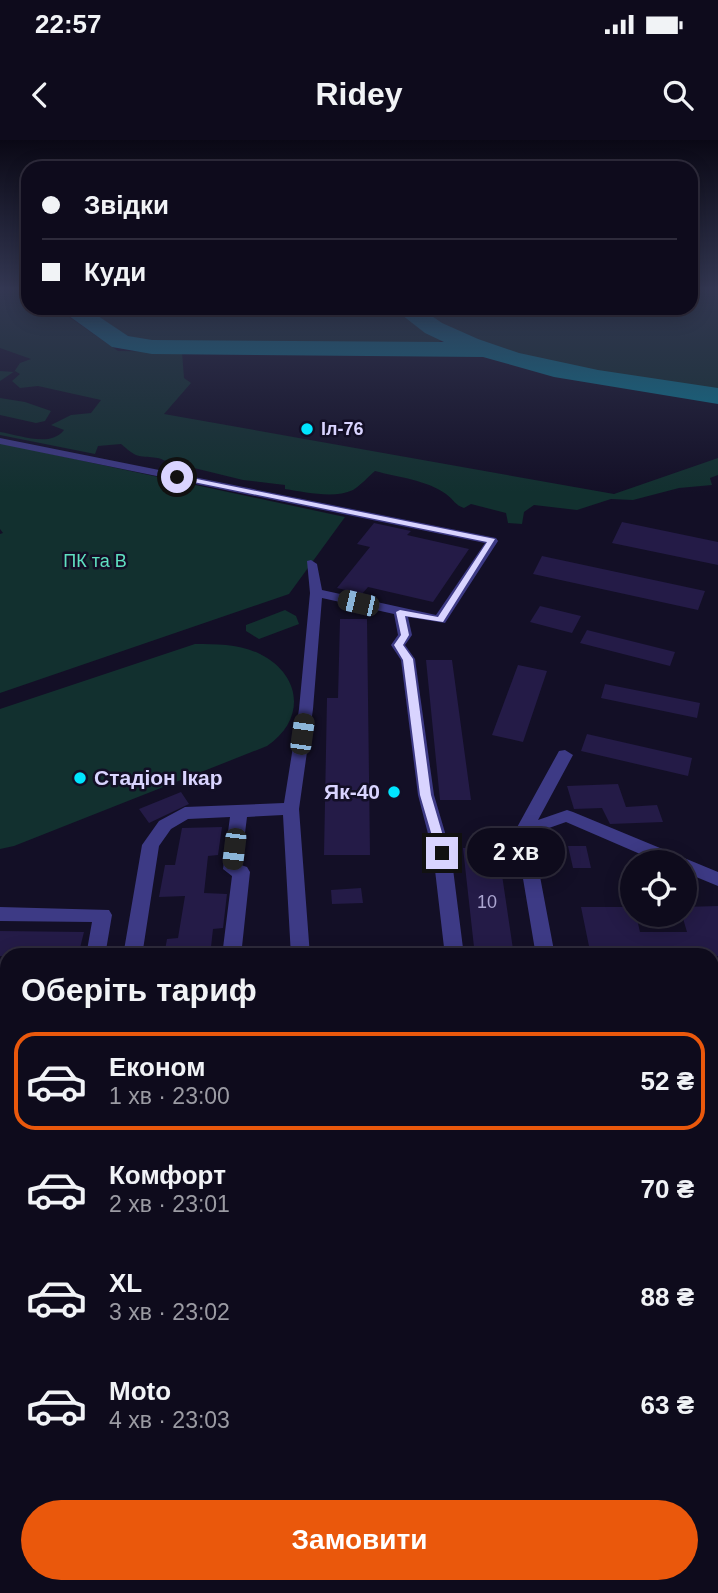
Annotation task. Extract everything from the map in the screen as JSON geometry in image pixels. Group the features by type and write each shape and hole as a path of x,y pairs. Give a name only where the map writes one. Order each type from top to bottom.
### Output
{"street":[{"path":"0,441 492,541 440,620 316,593"},
{"path":"301,948 292,809 306,709 316,593 311,564"},
{"path":"400,612 405,635 398,645 408,659 426,795 442,853 454,948"},
{"path":"545,948 523,831 565,755"},
{"path":"133,948 151,845 165,825 185,813 292,809"},
{"path":"232,948 241,872 232,869 239,810"},
{"path":"523,831 567,816 648,850"},
{"path":"697,870 718,879"},
{"path":"0,914 103,915 97,948"}],"green space":[{"path":"28,358 182,358 184,378 191,383 164,414 614,494 718,458 718,475 710,478 712,485 679,488 633,500 611,499 577,510 534,505 524,512 522,524 508,523 506,513 471,504 461,507 430,485 375,471 353,490 345,493 319,494 285,489 285,485 243,480 190,467 186,463 170,465 158,458 136,455 121,444 98,446 95,454 0,435 0,432 34,439 51,438 64,430 51,425 71,415 91,413 101,400 38,386 20,388 12,381 20,374 14,371 20,363 31,359"},
{"path":"525,358 718,358 718,392 602,374"},
{"path":"0,371 14,372 0,381"},
{"path":"0,398 25,402 51,411 45,421 36,423 0,415"},
{"name":"ПК та В","path":"0,443 345,517 289,594 0,693 0,534 3,533 0,529"},
{"path":"285,610 296,616 299,624 259,639 246,631 246,625"},
{"name":"Стадіон Ікар","path":"195,644 244,648 274,663 291,685 294,698 293,711 280,735 267,746 14,846 0,849 0,709"}],"building":[{"path":"622,522 718,542 718,565 612,543"},
{"path":"374,523 411,531 407,535 469,549 433,602 368,587 362,594 337,588 370,547 357,544"},
{"path":"542,556 705,591 698,610 533,574"},
{"path":"540,606 581,616 572,633 530,622"},
{"path":"340,619 367,619 370,855 324,855 327,698 338,698"},
{"path":"587,630 675,652 670,666 580,643"},
{"path":"426,660 452,660 471,800 440,800"},
{"path":"518,665 547,671 523,742 492,735"},
{"path":"605,684 700,703 697,718 601,698"},
{"path":"587,734 692,758 688,776 581,751"},
{"path":"618,784 626,807 657,805 663,822 610,824 602,808 574,809 567,786"},
{"path":"181,792 189,804 149,823 139,809"},
{"path":"222,827 218,855 208,856 204,893 227,894 223,928 213,929 211,948 165,948 167,939 178,938 185,896 159,897 165,865 175,865 182,828"},
{"path":"568,846 586,846 591,868 573,868"},
{"path":"463,848 498,848 513,948 474,948"},
{"path":"361,888 363,903 332,904 331,890"},
{"path":"718,906 718,948 589,948 581,907 620,907 620,927 639,927 640,932 687,932 686,927 697,927 697,907"},
{"path":"0,931 84,932 80,948 0,948"}],"taxiway":[{"path":"509,358 598,378 718,396"}],"place":[{"name":"Іл-76","path":"307,429"},
{"name":"Стадіон Ікар","path":"80,778"},
{"name":"Як-40","path":"394,792"}],"route":[{"path":"177,477 492,541 440,620 400,612 405,635 398,645 408,659 426,795 442,853"}]}
